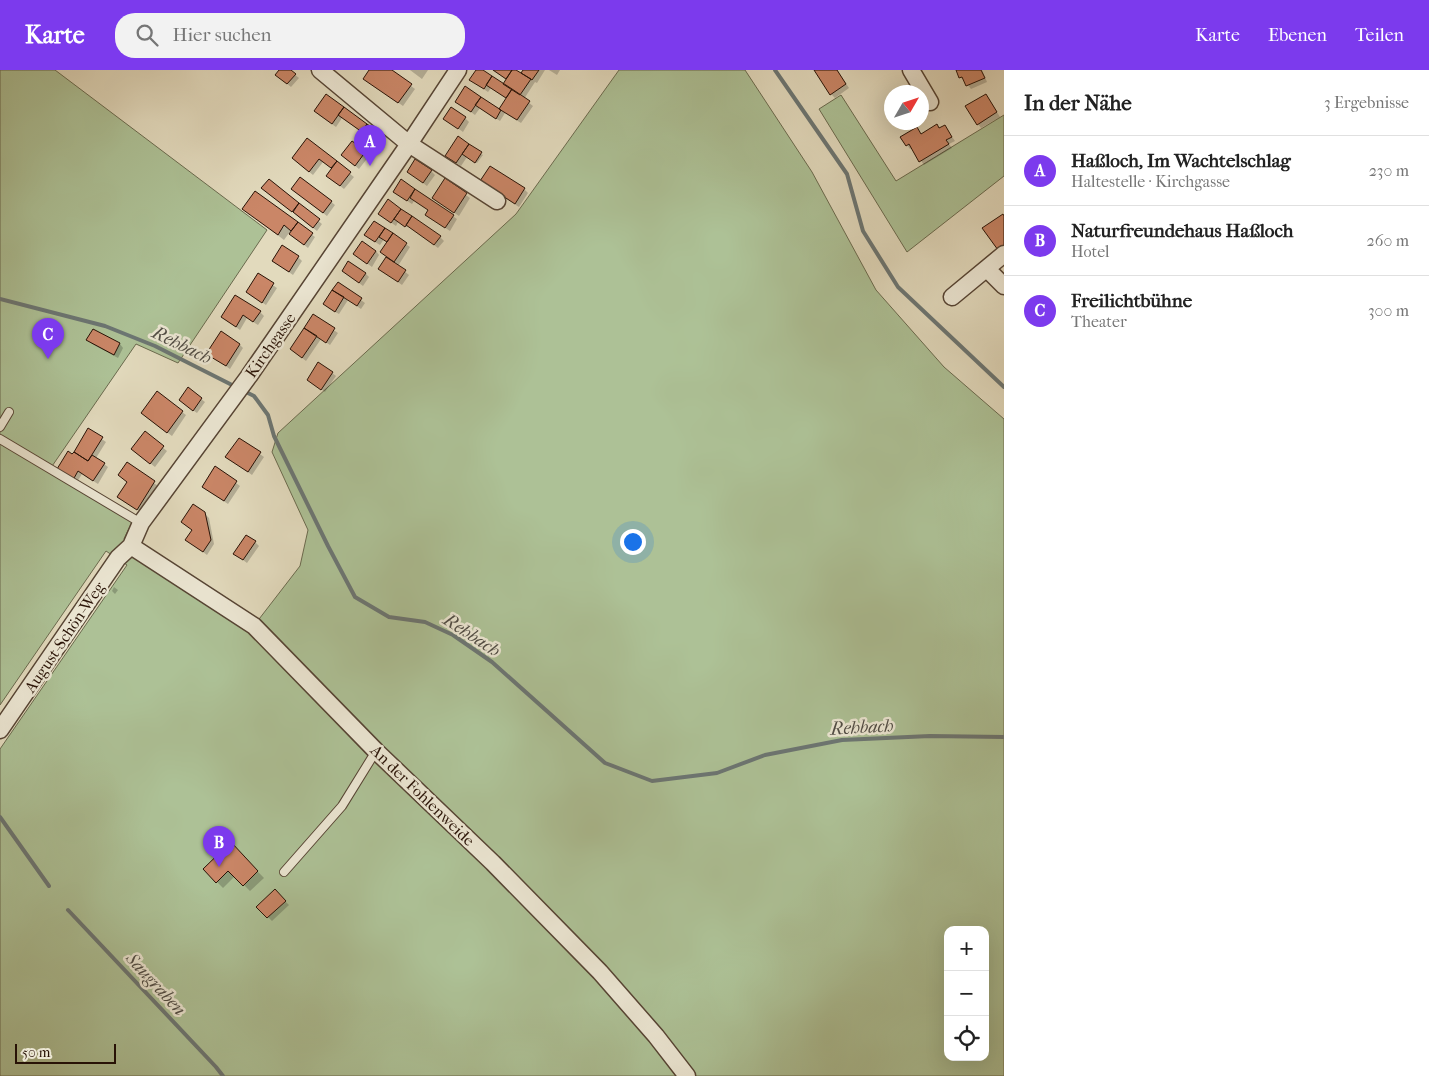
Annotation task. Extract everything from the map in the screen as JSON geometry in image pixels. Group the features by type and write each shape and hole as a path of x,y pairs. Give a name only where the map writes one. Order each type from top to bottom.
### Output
{"street":[{"path":"320,70 409,144 497,201"},
{"name":"Kirchgasse","path":"131,546 141,523 249,376 458,70"},
{"path":"911,70 930,102"},
{"path":"952,297 1004,254"},
{"path":"987,269 1004,286"},
{"name":"August-Schön-Weg","path":"0,730 118,558 131,546"},
{"name":"An der Fohlenweide","path":"131,546 254,626 376,751 493,863 600,972 656,1036 687,1076"}],"lane":[{"path":"0,426 9,412"},
{"path":"0,439 141,523"},
{"path":"284,872 342,806 376,751"}],"green space":[{"path":"0,70 55,70 267,230 178,363 136,344 48,472 132,522 124,539 256,623 300,566 308,530 272,452 278,433 516,214 619,70 745,70 812,172 876,290 944,367 1004,419 1004,1076 0,1076 0,749 127,565 106,551 0,705"},
{"path":"841,95 896,181 1004,115 1004,176 907,252 819,109"}],"building":[{"path":"279,70 291,70 296,74 287,84 275,75"},
{"path":"369,70 392,70 412,84 398,103 363,79"},
{"path":"476,70 483,70 492,76 484,89 469,80"},
{"path":"493,70 512,70 506,79"},
{"path":"512,70 516,70 531,79 520,95 503,84"},
{"path":"523,70 539,70 532,80 521,73"},
{"path":"814,70 837,70 846,84 830,95"},
{"path":"956,70 981,70 985,78 966,86 962,77 959,78"},
{"path":"492,76 512,89 506,98 486,85"},
{"path":"465,86 481,97 471,112 455,102"},
{"path":"512,89 530,101 517,120 499,109"},
{"path":"326,94 344,107 332,124 314,111"},
{"path":"986,94 997,112 977,125 965,106"},
{"path":"481,97 501,110 496,119 475,105"},
{"path":"344,107 367,124 362,132 338,115"},
{"path":"451,107 466,117 458,129 443,119"},
{"path":"367,124 381,134 371,147 358,138"},
{"path":"937,124 939,128 945,125 952,137 946,140 949,144 919,162 909,144 906,146 900,137 912,130 919,130 921,134"},
{"path":"458,136 469,144 456,163 445,156"},
{"path":"307,138 337,161 331,168 319,159 309,172 292,158"},
{"path":"352,141 366,151 355,166 341,155"},
{"path":"469,144 482,152 475,163 462,154"},
{"path":"415,159 432,170 423,183 407,172"},
{"path":"337,161 351,172 340,186 326,176"},
{"path":"490,166 525,188 515,204 480,181"},
{"path":"300,177 332,201 323,213 291,189"},
{"path":"445,178 467,193 454,213 432,198"},
{"path":"269,179 299,203 292,212 261,188"},
{"path":"401,179 415,189 407,201 393,192"},
{"path":"415,189 454,215 445,228 425,215 428,210 410,198"},
{"path":"255,191 298,222 291,231 284,225 278,235 242,209"},
{"path":"388,199 401,209 391,223 378,214"},
{"path":"299,203 320,219 313,228 293,212"},
{"path":"401,209 412,216 405,227 394,219"},
{"path":"1003,214 1004,246 998,250 982,228"},
{"path":"412,216 441,236 434,245 406,225"},
{"path":"374,221 385,228 375,242 364,235"},
{"path":"298,222 313,233 304,245 289,234"},
{"path":"385,228 393,233 387,242 379,237"},
{"path":"393,233 407,243 394,262 380,252"},
{"path":"362,241 376,251 367,264 353,254"},
{"path":"282,245 299,256 289,272 272,261"},
{"path":"386,257 406,270 398,282 378,269"},
{"path":"348,261 366,273 359,283 342,271"},
{"path":"258,273 274,283 262,303 246,292"},
{"path":"338,282 362,298 357,306 332,290"},
{"path":"332,290 344,297 335,312 323,304"},
{"path":"235,295 261,311 253,322 243,315 236,327 221,317"},
{"path":"313,314 335,328 326,343 304,328"},
{"path":"304,328 317,336 302,358 290,349"},
{"path":"93,329 120,343 114,355 86,340"},
{"path":"221,331 240,344 226,366 206,354"},
{"path":"318,362 333,372 321,390 307,380"},
{"path":"188,387 202,398 193,411 179,400"},
{"path":"157,391 183,411 167,433 141,413"},
{"path":"88,428 103,437 88,461 74,452"},
{"path":"145,431 164,446 150,464 131,449"},
{"path":"239,438 261,452 248,472 225,457"},
{"path":"68,451 72,454 74,452 88,461 92,455 105,463 93,481 78,471 73,480 57,469"},
{"path":"127,462 155,481 137,510 117,497 127,482 118,475"},
{"path":"215,466 237,481 224,501 202,487"},
{"path":"193,504 205,512 211,540 203,552 185,540 192,530 181,522"},
{"path":"246,535 256,541 243,560 233,554"},
{"path":"231,842 258,871 243,886 228,871 216,883 203,869"},
{"path":"275,889 286,901 267,918 256,907"}],"waterway":[{"path":"775,70 847,174 863,231 898,287 1004,387"},
{"name":"Rehbach","path":"0,299 105,326 155,346 236,387"},
{"name":"Rehbach","path":"244,391 254,396 268,415 274,436 355,597 389,617 425,622 453,635 492,662 605,763 652,781 717,773 765,755 842,740 930,736 1004,737"},
{"name":"Saugraben","path":"0,817 49,886"},
{"name":"Saugraben","path":"68,910 223,1076"}],"place":[{"name":"Haßloch, Im Wachtelschlag","path":"370,166"},
{"name":"Freilichtbühne","path":"48,359"},
{"name":"Naturfreundehaus Haßloch","path":"219,867"}]}
